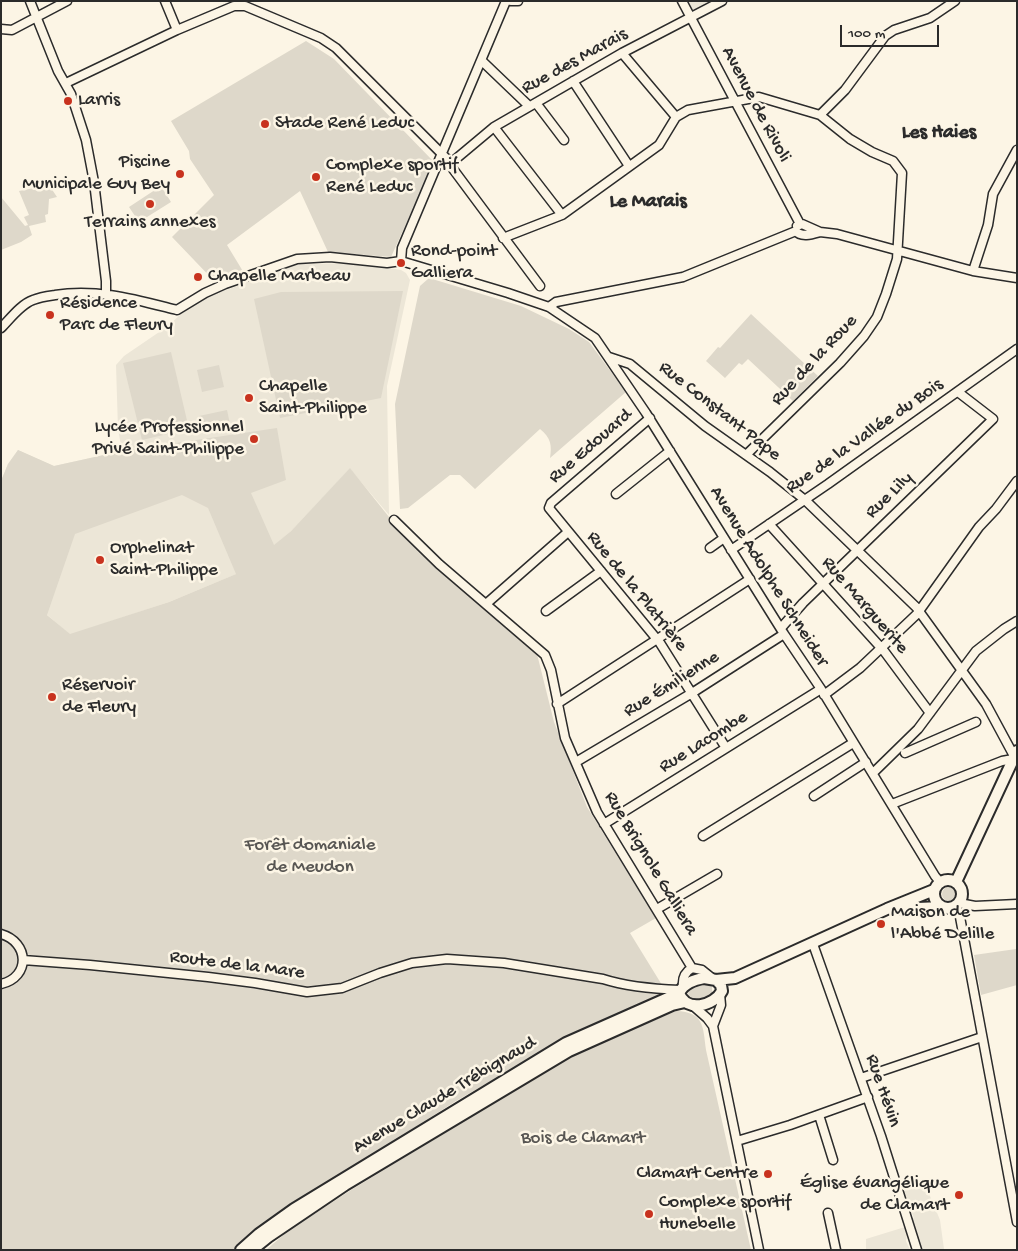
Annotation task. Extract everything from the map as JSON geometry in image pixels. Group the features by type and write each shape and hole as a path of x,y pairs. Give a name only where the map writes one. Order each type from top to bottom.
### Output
{"main road":[{"path":"956,882 1015,755"},
{"path":"735,978 710,1003 702,1005 684,995 696,980 735,978 813,944 887,909 937,886 948,879 956,882 962,891 958,904 949,908 887,909"},
{"path":"937,886 935,900 942,907"},
{"path":"714,979 721,985 721,993"},
{"name":"Avenue Claude Trébignaud","path":"241,1250 294,1209 566,1043 684,995"},
{"name":"Avenue Claude Trébignaud","path":"252,1250 275,1232 345,1185 569,1051 672,1005 684,995"}],"street":[{"path":"30,1 58,71 66,83 75,104 86,140 94,182 106,294"},
{"path":"1,29 12,30 67,1"},
{"path":"165,1 177,30"},
{"path":"401,261 402,248 506,1"},
{"path":"511,1 518,1"},
{"name":"Avenue de Rivoli","path":"682,1 802,229"},
{"name":"Rue des Marais","path":"451,163 494,127 622,53 722,1"},
{"path":"504,238 562,215 659,145 676,117 688,110 759,97 820,115 845,90 885,36 894,30 930,18 955,1"},
{"path":"66,83 177,30 234,6 247,4 321,38 336,48 451,163 453,169 540,286"},
{"path":"622,53 676,117"},
{"path":"482,61 533,105 564,140"},
{"path":"573,81 629,166"},
{"name":"Rue de la Roue","path":"747,454 864,336 877,318 898,252 902,173 893,161 872,152 850,139 820,115"},
{"path":"494,127 562,215"},
{"path":"973,271 988,225 993,194 1017,150"},
{"path":"549,307 556,302 683,277 802,229 837,234 973,271 1017,278"},
{"name":"Avenue Adolphe Schneider","path":"1,328 25,304 32,300 66,293 106,294 177,310 205,293 225,284 297,259 330,257 387,262 401,261 549,307 595,338 650,418 782,632 892,804 935,876 937,886"},
{"name":"Rue de la Vallée du Bois","path":"731,550 805,500 1017,349"},
{"name":"Rue Constant Pape","path":"609,357 630,364 698,420 747,454 805,500 858,550 919,610 986,704 1015,755"},
{"name":"Rue Lily","path":"782,632 803,603 993,419 958,392"},
{"name":"Rue Edouard","path":"568,532 550,511 549,506 650,418"},
{"path":"616,494 670,451"},
{"name":"Rue Lacombe","path":"604,824 860,668 908,623 919,610 979,527 996,509 1017,481"},
{"name":"Rue Brignole Galliera","path":"394,520 439,564 545,656 551,670 564,738 597,812 692,968"},
{"name":"Rue Marguerite","path":"769,524 881,647 930,713"},
{"path":"486,604 568,532"},
{"name":"Rue de la Platrière","path":"568,532 657,639 726,748"},
{"path":"710,548 724,538"},
{"path":"546,611 600,571"},
{"path":"557,704 750,579"},
{"path":"872,773 908,739 930,713 976,651 1017,621"},
{"name":"Rue Émilienne","path":"576,762 692,693 782,632"},
{"path":"905,753 976,722"},
{"path":"703,836 853,743"},
{"path":"892,804 1015,755"},
{"path":"814,796 866,762"},
{"path":"657,909 718,874"},
{"path":"1017,904 975,906 958,904 1017,1222"},
{"path":"1,934 15,940 22,953 23,960 17,975 1,984"},
{"name":"Rue Hévin","path":"813,944 868,1097 917,1250"},
{"name":"Route de la Mare","path":"23,960 208,977 306,992 342,988 412,963 447,958 504,963 603,979 615,983 684,995"},
{"path":"714,979 702,970 692,968 688,970 683,980 684,995 707,1018 712,1026 759,1250"},
{"path":"712,1026 721,1005 721,993"},
{"path":"861,1078 982,1037"},
{"path":"737,1141 790,1125 868,1097"},
{"path":"818,1114 833,1160"},
{"path":"828,1213 836,1250"}],"shaded area":[{"path":"688,1 713,1 695,10 692,9"},
{"name":"Lycée Professionnel Privé Saint-Philippe","path":"363,263 401,270 406,273 410,280 387,386 389,515 350,469 291,531 246,570 169,602 70,635 1,574 1,481 8,464 18,450 54,466 122,451 118,429 116,365 124,356 209,296 299,264"},
{"path":"925,1184 940,1220 944,1249 941,1250 921,1250 911,1219 914,1218 912,1213 910,1214 903,1191"},
{"path":"905,1227 906,1241 910,1250 866,1250 866,1239"}],"green space":[{"name":"Complexe sportif René Leduc","path":"306,41 334,59 434,162 391,257 328,252 300,191 227,245 244,273 217,284 172,237 214,195 190,159 189,151 171,121"},
{"path":"49,185 57,197 49,199 48,214 45,215 46,222 29,226 32,235 21,242 1,250 1,197 25,226 28,225 24,217 29,215 19,191"},
{"name":"Terrains annexes","path":"161,186 171,202 139,222 129,207"},
{"path":"429,278 521,306 569,329 589,342 626,392 550,458 550,442 540,429 475,489 460,475 450,475 408,508 400,509 395,404 420,286"},
{"path":"403,291 381,398 280,418 254,299 281,292"},
{"path":"751,314 818,376 793,401 748,359 742,365 739,363 725,378 706,361"},
{"path":"171,352 189,429 142,440 123,363"},
{"path":"219,365 224,387 202,392 197,370"},
{"path":"227,410 230,424 202,431 199,416"},
{"name":"Forêt domaniale de Meudon","path":"277,428 286,480 251,493 274,545 291,531 350,468 393,522 457,585 536,650 554,722 587,807 656,918 630,933 662,985 657,997 564,1039 456,1101 251,1232 233,1250 1,1250 1,481 8,464 18,450 54,466 122,451","holes":["182,495 208,508 236,574 169,602 70,634 47,615 75,534"]},
{"path":"946,887 952,887 956,894 952,901 946,901 942,897 942,891"},
{"path":"1016,949 1017,985 981,995 974,955"},
{"path":"706,983 712,987 712,995 701,1000 690,999 688,994 690,988 696,984"},
{"name":"Bois de Clamart","path":"676,1011 692,1014 697,1017 703,1027 706,1050 751,1250 266,1250 288,1231 351,1190 573,1055"}],"place":[{"name":"Larris","path":"68,101"},
{"name":"Stade René Leduc","path":"265,124"},
{"name":"Piscine Municipale Guy Bey","path":"180,174"},
{"name":"Complexe sportif René Leduc","path":"316,177"},
{"name":"Terrains annexes","path":"150,204"},
{"name":"Rond-point Galliera","path":"401,263"},
{"name":"Chapelle Marbeau","path":"198,277"},
{"name":"Résidence Parc de Fleury","path":"50,315"},
{"name":"Chapelle Saint-Philippe","path":"249,398"},
{"name":"Lycée Professionnel Privé Saint-Philippe","path":"254,439"},
{"name":"Orphelinat Saint-Philippe","path":"100,560"},
{"name":"Réservoir de Fleury","path":"52,697"},
{"name":"Maison de l'Abbé Delille","path":"881,924"},
{"name":"Clamart Centre","path":"768,1174"},
{"name":"Église évangélique de Clamart","path":"959,1195"},
{"name":"Complexe sportif Hunebelle","path":"649,1214"}],"district":[{"name":"Les Haies","path":"939,134"},
{"name":"Le Marais","path":"648,203"}]}
